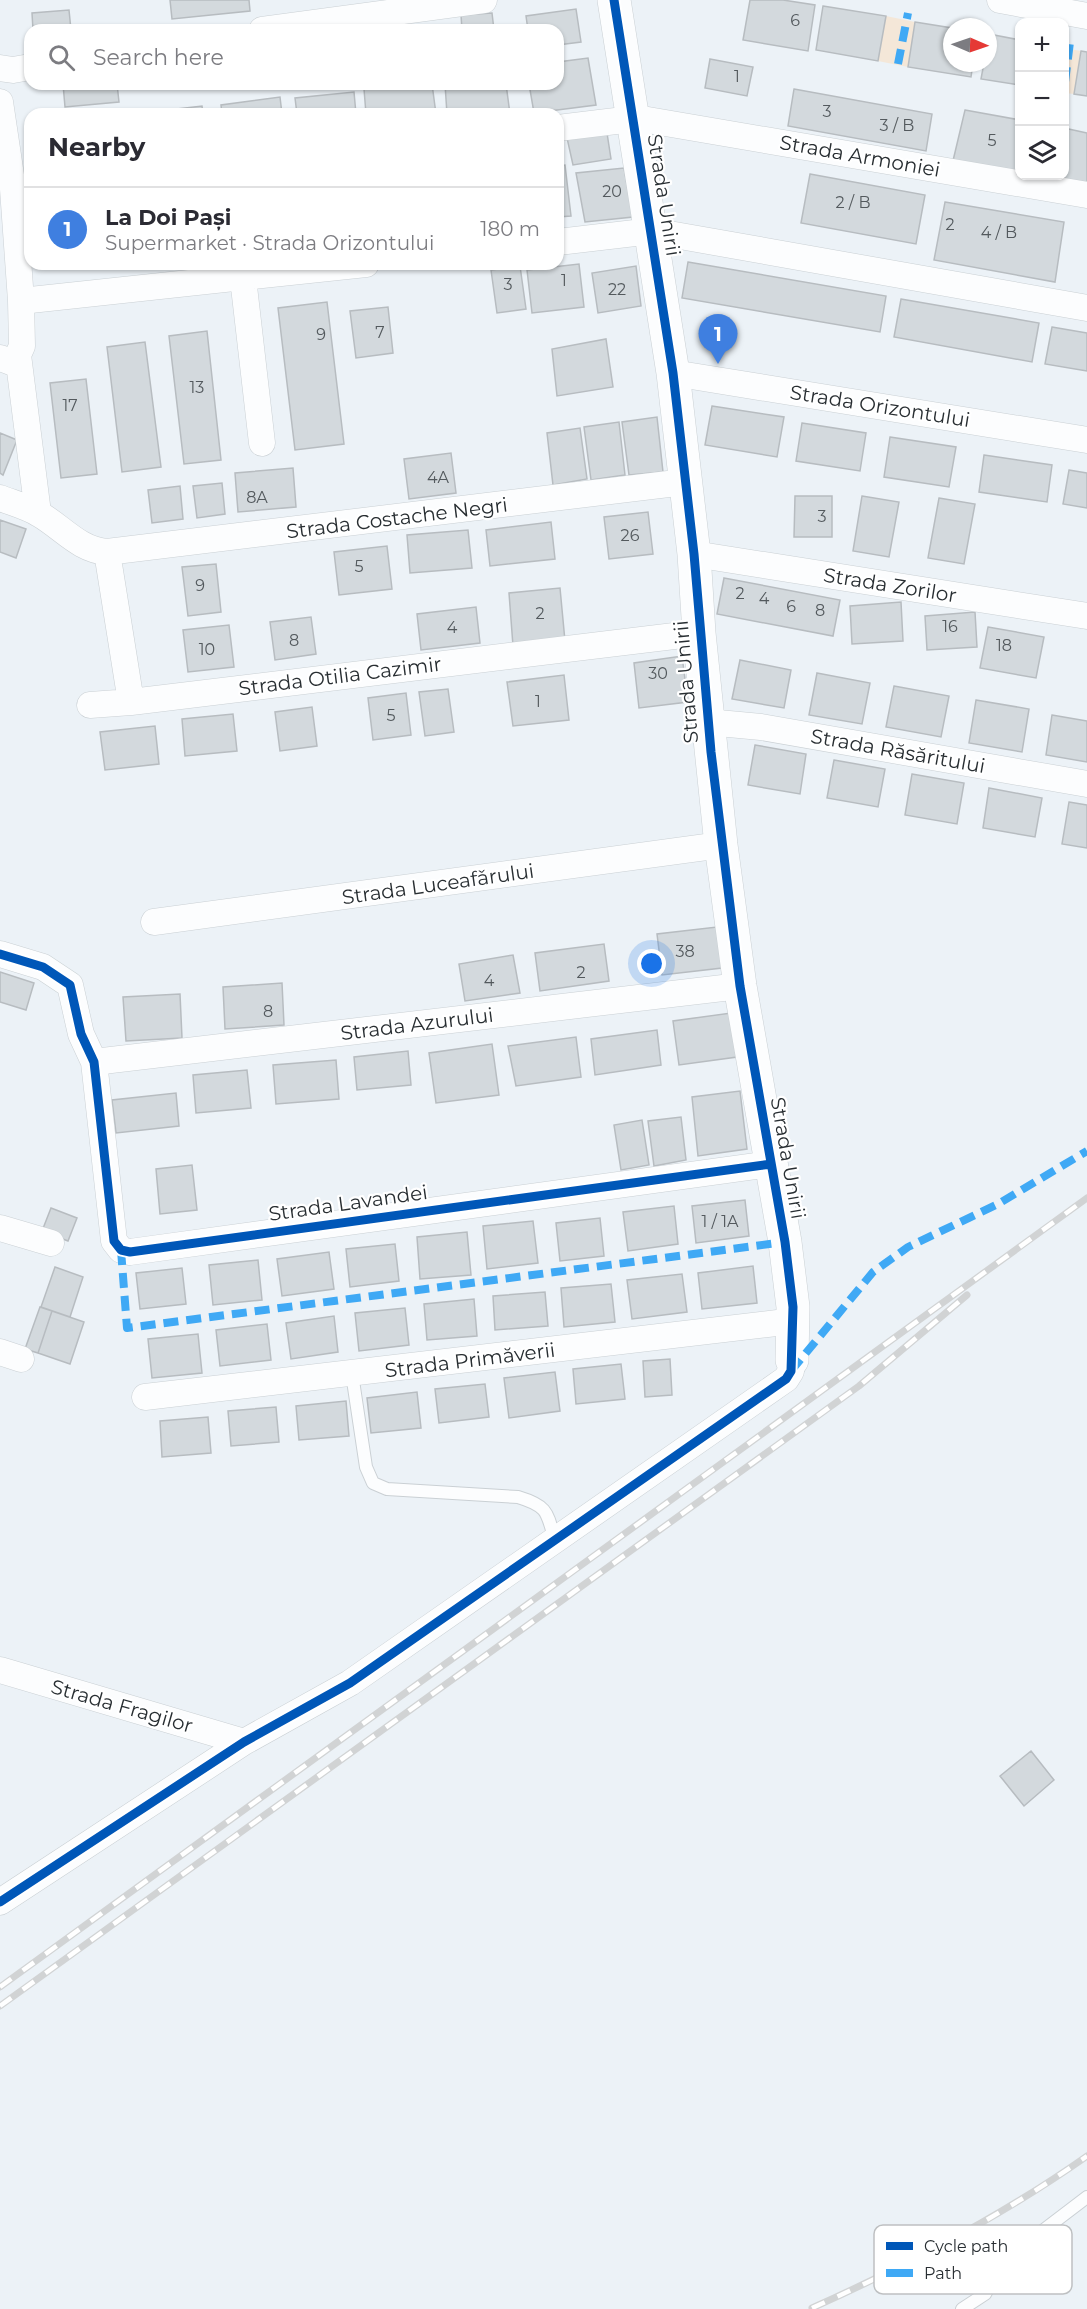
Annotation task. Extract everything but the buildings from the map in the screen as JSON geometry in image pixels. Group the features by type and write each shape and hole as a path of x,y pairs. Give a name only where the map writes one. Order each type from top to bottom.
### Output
{"street":[{"path":"306,24 484,0"},
{"name":"Strada Unirii","path":"614,0 673,373 694,554 699,633 721,845 740,986 785,1242 794,1321 792,1360"},
{"path":"1000,0 1087,16"},
{"path":"0,68 13,70 24,68"},
{"path":"0,102 21,188 22,346 9,356 38,513"},
{"name":"Strada Armoniei","path":"564,127 624,120 634,123 642,119 1087,195"},
{"path":"564,241 651,231 1087,308"},
{"path":"21,301 313,270"},
{"path":"243,278 262,443"},
{"name":"Strada Orizontului","path":"673,373 1087,440"},
{"name":"Strada Costache Negri","path":"108,552 685,482"},
{"path":"0,498 38,513 85,546 96,551 108,552 131,702"},
{"name":"Strada Zorilor","path":"694,554 1087,616"},
{"name":"Strada Otilia Cazimir","path":"90,705 131,702 699,633"},
{"name":"Strada Răsăritului","path":"708,724 761,727 1087,784"},
{"name":"Strada Luceafǎrului","path":"154,922 721,845"},
{"name":"Strada Lavandei","path":"0,954 43,968 70,985 81,1034 94,1062 114,1241 121,1250 130,1252 771,1164"},
{"name":"Strada Azurului","path":"94,1062 740,986"},
{"path":"0,1228 51,1243"},
{"name":"Strada Primăverii","path":"145,1397 794,1321"},
{"path":"0,1902 11,1884 244,1742 350,1683 786,1379 791,1371 792,1360"},
{"name":"Strada Fragilor","path":"0,1670 244,1742"}],"lane":[{"path":"352,1374 366,1467 373,1483 387,1489 518,1497 538,1503 548,1516 555,1541"},
{"path":"1050,2225 1087,2197"},
{"path":"962,2309 985,2294"}],"shaded area":[{"path":"886,16 915,22 908,67 878,61"},
{"path":"1069,49 1081,51 1074,94 1069,93"}],"railway":[{"path":"0,1987 1087,1198"},
{"path":"0,2006 859,1386 967,1295"},
{"path":"977,2225 1022,2199 1087,2156"},
{"path":"812,2308 874,2280"}],"marked path":[{"path":"898,64 908,13"},
{"path":"1066,72 1070,42"},
{"path":"791,1371 873,1272 908,1247 998,1204 1087,1151"},
{"path":"121,1250 127,1328 785,1242"}],"cycle path":[{"path":"0,1902 244,1742 350,1683 786,1379 791,1371 793,1307 785,1242 740,986 711,752 694,554 673,373 614,0"},
{"path":"0,954 43,967 70,985 81,1034 94,1062 114,1241 121,1250 130,1252 771,1164"}],"place":[{"name":"La Doi Pași","path":"718,364"}]}
